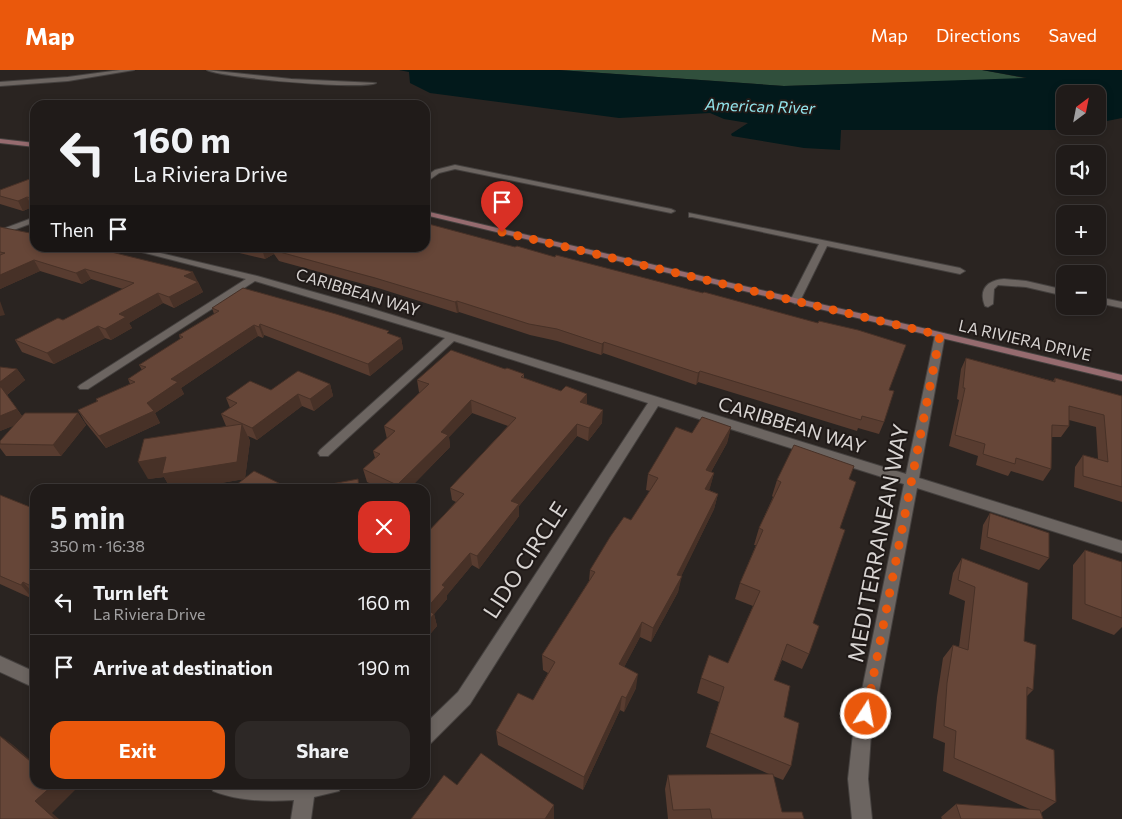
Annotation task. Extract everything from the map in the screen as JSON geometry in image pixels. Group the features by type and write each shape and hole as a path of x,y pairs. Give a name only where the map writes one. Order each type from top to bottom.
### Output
{"street":[{"path":"0,84 68,79 131,70"},
{"path":"210,70 243,77 319,83 373,83"},
{"path":"0,141 30,144"},
{"path":"430,177 437,171 455,167 670,211"},
{"name":"LA RIVIERA DRIVE","path":"430,214 1122,378"},
{"path":"692,216 960,271"},
{"path":"0,233 30,221"},
{"path":"22,224 30,226"},
{"path":"795,301 824,243"},
{"name":"CARIBBEAN WAY","path":"147,252 254,278 452,337 1122,547"},
{"path":"84,386 254,278"},
{"path":"988,304 989,286 992,283 1006,281 1056,291"},
{"path":"1106,301 1122,304"},
{"name":"MEDITERRANEAN WAY","path":"862,819 858,779 862,734 940,335"},
{"path":"324,453 452,337"},
{"name":"LIDO CIRCLE","path":"430,732 464,698 655,401"},
{"path":"0,664 30,678"},
{"path":"241,789 271,792 304,789 301,819"}],"green space":[{"path":"559,70 982,70 1030,79 784,86"}],"water":[{"name":"American River","path":"399,70 559,70 784,86 1027,78 982,70 1122,70 1122,118 1107,121 1106,130 1106,85 1056,85 1056,130 841,130 840,150 804,148 732,136 731,134 748,123 724,119 710,113 619,118 430,93 410,83 409,72"}],"building":[{"path":"30,179 30,198 27,197 18,201 0,196 0,190"},
{"path":"430,224 555,257 556,255 704,292 818,323 819,321 858,330 906,345 889,390 894,391 884,422 862,416 861,420 700,371 698,373 604,342 602,344 557,329 529,324 280,252 430,252"},
{"path":"0,227 30,233 30,252 111,252 193,272 184,276 198,282 169,297 158,293 119,314 126,317 105,329 98,326 47,353 15,340 58,318 63,320 134,283 85,269 76,273 34,260 0,275 0,255 5,253 0,252"},
{"path":"243,288 336,314 389,331 387,333 401,338 368,364 260,324 259,327 254,325 171,379 178,382 147,403 154,411 99,436 78,410 98,401 96,399 135,382 128,379 146,367 139,365 183,337 179,335 219,311 212,308"},
{"path":"451,350 524,374 521,377 561,391 566,386 587,394 580,402 603,410 589,428 577,424 511,501 519,504 477,556 470,553 442,585 445,587 430,604 430,530 464,494 450,488 516,418 471,400 441,432 448,435 398,484 395,484 363,469 380,454 373,451 395,431 384,426 429,384 417,380"},
{"path":"966,358 1055,382 1055,378 1122,396 1122,487 1083,476 1083,455 1108,462 1104,415 1069,406 1069,426 1052,425 1051,469 1016,458 1015,464 983,454 985,444 955,435 965,388 963,388"},
{"path":"0,367 17,369 0,382"},
{"path":"298,371 330,384 310,399 298,394 252,428 221,414 237,403 226,398 250,381 271,390"},
{"path":"0,387 17,409 0,416"},
{"path":"25,413 78,413 53,445 0,444 0,441"},
{"path":"702,417 731,427 706,470 714,473 705,489 718,494 677,575 682,576 653,628 642,622 619,664 638,674 626,698 622,696 584,777 496,731 518,693 533,700 555,662 542,655 595,572 590,570 610,537 624,517 631,520 658,478 648,474 676,427 692,433"},
{"path":"242,424 237,462 162,474 166,457 138,462 144,439"},
{"path":"794,445 854,466 849,479 856,482 840,528 845,530 813,623 819,626 809,654 787,644 774,680 790,686 784,717 799,723 791,766 710,733 724,687 701,678 709,655 728,663 760,591 740,583 763,530 759,528 781,482 777,480"},
{"path":"254,471 281,484 237,484"},
{"path":"358,479 358,484 332,484"},
{"path":"0,495 30,507 30,586 23,582 21,585 0,576"},
{"path":"990,513 1049,533 1049,558 987,537"},
{"path":"1085,550 1122,562 1122,618 1085,604"},
{"path":"962,558 1028,583 1024,641 1036,645 1033,690 1027,687 1026,739 1054,750 1056,802 954,758 956,731 944,726 947,683 953,645 968,650 975,587 958,580"},
{"path":"0,736 30,761 30,789 48,789 35,801 55,819 0,819"},
{"path":"481,753 554,805 545,819 411,819 444,775 457,785"},
{"path":"773,774 782,812 802,812 804,819 712,819 710,809 673,810 668,775"},
{"path":"956,804 1040,810 1043,819 961,819"}],"route":[{"path":"502,232 940,335 866,714"}]}
